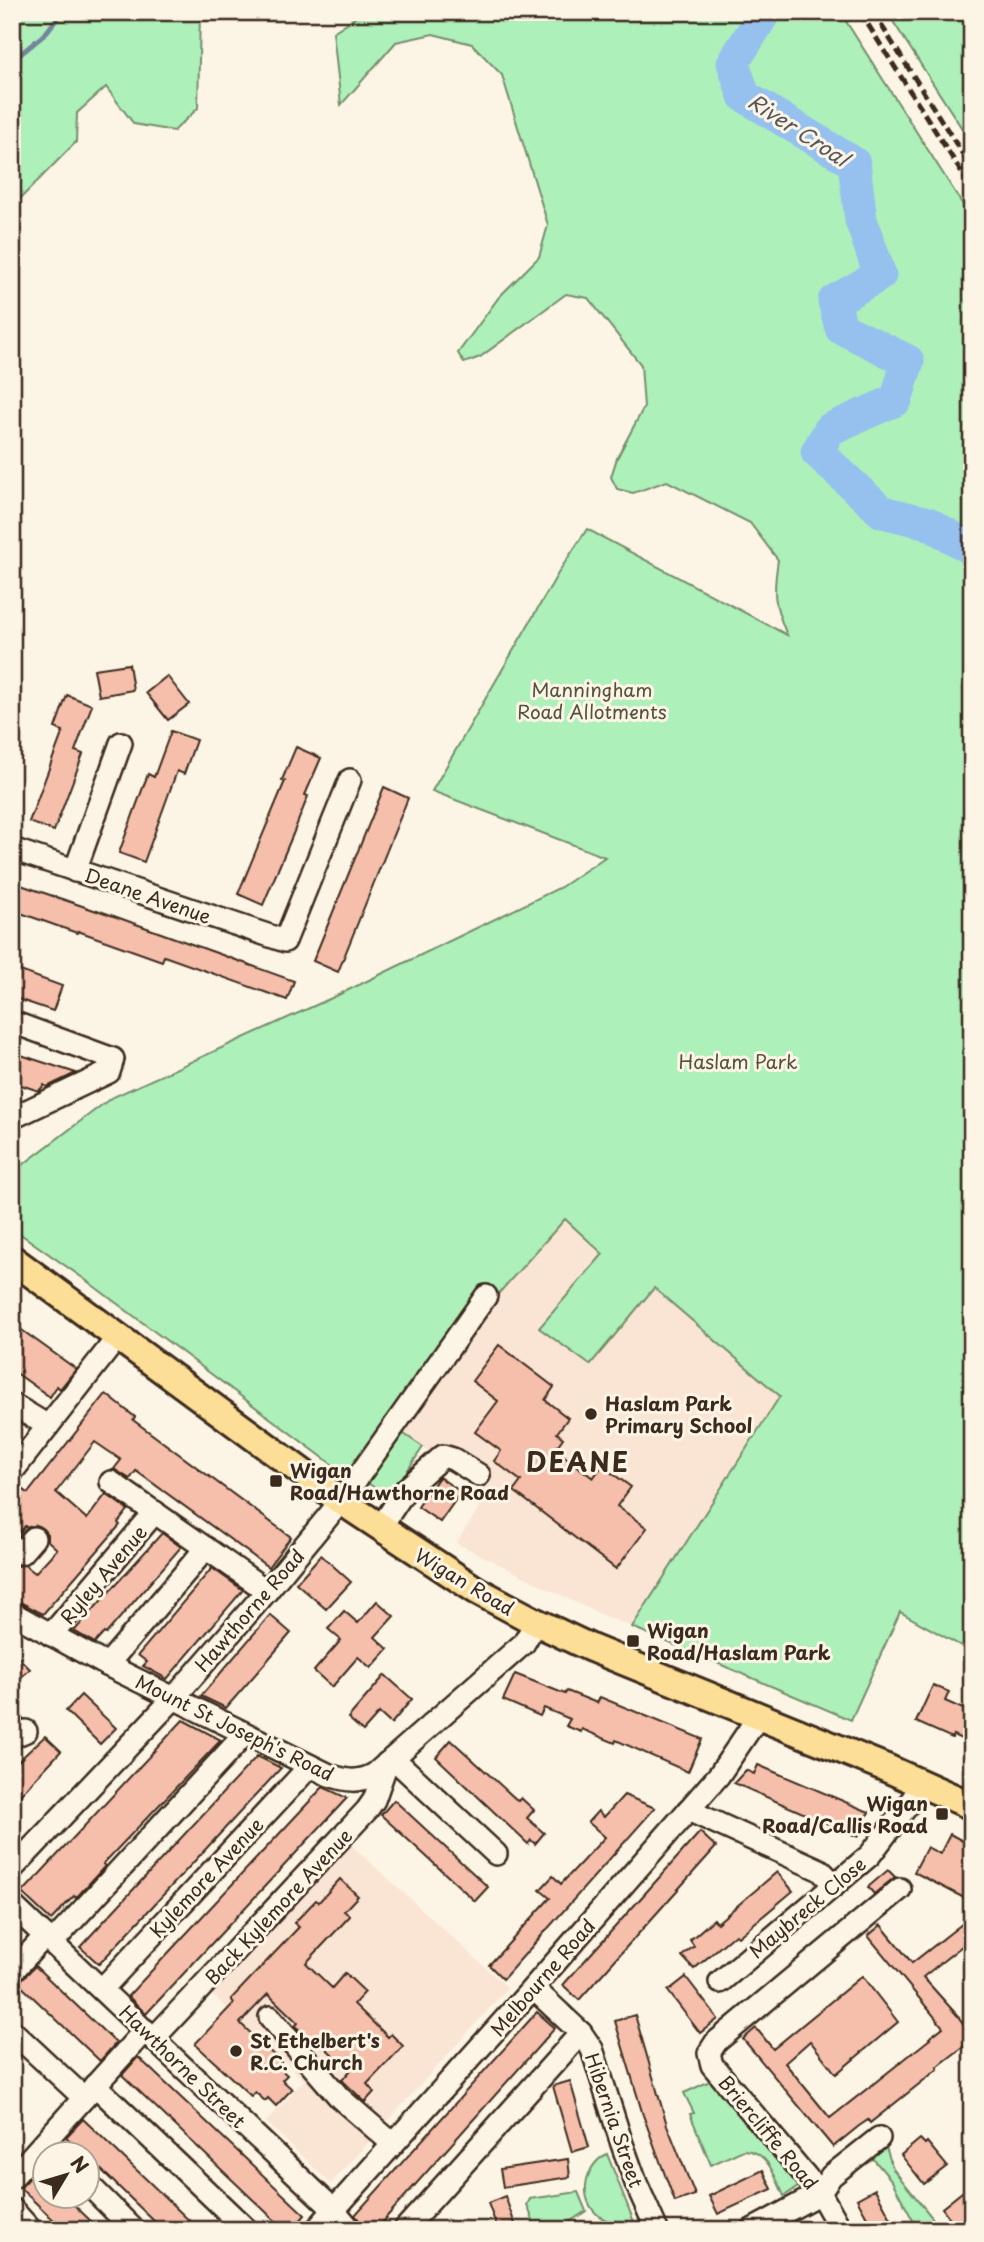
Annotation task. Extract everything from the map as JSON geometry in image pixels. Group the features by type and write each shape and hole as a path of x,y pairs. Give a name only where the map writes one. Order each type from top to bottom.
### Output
{"main road":[{"name":"Wigan Road","path":"12,1259 341,1501 476,1590 590,1648 972,1806"}],"street":[{"path":"75,871 121,743"},
{"name":"Deane Avenue","path":"12,849 285,941 350,780"},
{"path":"12,1023 113,1059 109,1072 12,1118"},
{"name":"Hawthorne Road","path":"12,1870 173,1699 267,1591 341,1501 486,1296"},
{"path":"12,1472 117,1338"},
{"path":"12,1404 48,1426"},
{"path":"380,1528 406,1489 443,1456 479,1475"},
{"path":"111,1482 267,1591"},
{"name":"Ryley Avenue","path":"51,1635 155,1512"},
{"path":"12,1546 22,1553 34,1538"},
{"path":"107,1665 206,1548"},
{"name":"Mount St Joseph's Road","path":"12,1613 173,1699 329,1775 349,1781 362,1781 375,1774 524,1643 536,1622"},
{"name":"Melbourne Road","path":"316,2230 719,1775 758,1717"},
{"path":"12,1972 49,1939 245,1734"},
{"path":"390,1761 496,1854"},
{"name":"Back Kylemore Avenue","path":"56,2140 90,2092 367,1810 390,1761"},
{"name":"Kylemore Avenue","path":"102,1989 310,1766"},
{"name":"Maybreck Close","path":"720,1982 736,1956 835,1885 877,1847 923,1784"},
{"path":"688,1810 820,1870 835,1885"},
{"name":"Briercliffe Road","path":"841,2230 820,2193 712,2065 709,2053 716,2042 845,1923 900,1889"},
{"name":"Hawthorne Street","path":"12,1905 334,2210 351,2230"},
{"name":"Hibernia Street","path":"533,1988 582,2033 592,2049 622,2144 657,2230"},
{"path":"270,2017 340,2098 393,2144"},
{"path":"12,2031 90,2092 247,2230"},
{"path":"404,2230 582,2033"},
{"path":"752,2230 820,2193 831,2176 879,2137"},
{"name":"Back Kylemore Avenue","path":"12,2178 32,2162"},
{"path":"102,2198 134,2230"},
{"path":"12,2209 31,2230"}],"shaded area":[{"name":"Haslam Park Primary School","path":"565,1219 603,1254 539,1328 590,1365 653,1288 781,1396 632,1627 597,1613 456,1543 489,1493 400,1432 490,1303"},
{"path":"346,1840 508,1988 331,2184 266,2122 304,2080 207,1990"}],"green space":[{"path":"12,12 200,12 198,108 174,131 134,124 106,87 77,113 76,142 12,207"},
{"path":"364,12 840,12 972,219 972,1652 900,1612 851,1720 632,1627 780,1396 654,1288 590,1365 539,1328 603,1254 565,1219 490,1303 401,1432 423,1447 389,1498 345,1467 337,1468 12,1228 12,1176 16,1170 111,1098 336,996 561,887 605,857 432,791 560,570 587,529 787,635 775,598 778,560 750,523 667,481 633,493 617,489 611,477 617,458 644,407 641,365 588,298 566,294 480,357 464,363 458,353 499,297 539,257 548,225 502,75 472,44 433,34 396,42 341,105 333,32"},
{"path":"887,12 972,12 972,144"},
{"path":"712,2080 794,2175 798,2187 784,2196 765,2160 752,2151 743,2150 711,2165 690,2114 694,2113 684,2093"},
{"path":"884,2141 893,2169 942,2230 918,2230 892,2181 870,2155"},
{"path":"607,2154 634,2222 606,2220 590,2206 586,2187 588,2177 598,2160"},
{"path":"578,2192 586,2211 557,2230 537,2230 527,2205 530,2199"}],"building":[{"path":"129,664 133,690 99,696 94,669"},
{"path":"167,676 189,704 168,720 146,693"},
{"path":"67,695 92,705 75,751 83,754 54,831 29,822 63,731 55,728"},
{"path":"171,731 196,740 184,774 177,771 144,862 119,853 148,774 154,777"},
{"path":"296,747 321,758 263,905 238,894 285,781 282,780"},
{"path":"384,787 408,798 338,972 313,961"},
{"path":"12,882 294,981 287,1000 164,956 162,961 12,910"},
{"path":"12,968 62,986 53,1011 12,997"},
{"path":"12,1052 76,1073 47,1087 44,1085 39,1091 12,1082"},
{"path":"12,1323 76,1369 60,1389 57,1386 50,1397 12,1370"},
{"path":"499,1345 554,1387 545,1400 568,1418 557,1433 563,1438 555,1449 593,1478 602,1466 631,1487 617,1506 647,1528 616,1569 514,1491 521,1481 494,1461 501,1451 475,1432 498,1401 472,1381"},
{"path":"106,1394 135,1417 133,1420 291,1537 268,1567 136,1471 130,1479 114,1469 121,1460 95,1442 56,1492 87,1519 106,1494 128,1510 118,1523 120,1525 43,1614 12,1598 12,1563 25,1565 35,1573 57,1549 37,1525 27,1528 25,1526 18,1535 12,1533 12,1505 24,1490 28,1493"},
{"path":"439,1477 461,1492 440,1522 418,1507"},
{"path":"162,1533 181,1547 106,1634 95,1643 74,1631"},
{"path":"321,1555 351,1582 326,1609 296,1583"},
{"path":"212,1568 243,1590 167,1679 143,1666 147,1662 138,1655"},
{"path":"377,1601 394,1616 375,1637 388,1649 371,1668 358,1657 332,1687 314,1671 341,1640 328,1629 344,1611 358,1623"},
{"path":"270,1615 291,1633 226,1708 201,1696"},
{"path":"12,1651 30,1669 12,1686"},
{"path":"515,1674 565,1694 567,1691 597,1703 600,1697 702,1739 688,1772 616,1740 615,1743 582,1729 581,1732 566,1726 570,1719 544,1708 540,1716 503,1700"},
{"path":"385,1675 412,1699 391,1724 379,1713 363,1731 348,1718"},
{"path":"933,1685 949,1692 945,1701 972,1713 972,1744 916,1722"},
{"path":"81,1695 116,1728 100,1744 66,1711"},
{"path":"183,1720 221,1740 103,1864 105,1866 76,1898 74,1896 51,1920 22,1893"},
{"path":"45,1736 61,1751 12,1804 12,1767"},
{"path":"451,1740 518,1801 521,1798 534,1810 527,1818 544,1833 535,1844 531,1840 528,1844 436,1757"},
{"path":"257,1756 281,1768 99,1964 80,1947"},
{"path":"758,1765 869,1812 858,1837 734,1783 746,1770 754,1774"},
{"path":"323,1787 347,1798 146,2014 128,1996"},
{"path":"624,1795 655,1808 503,1979 489,1965 550,1898 540,1890 553,1876 561,1884 605,1837 588,1822 598,1811 604,1817"},
{"path":"394,1800 488,1887 475,1901 381,1815"},
{"path":"700,1832 716,1847 579,2000 563,1985"},
{"path":"950,1834 972,1846 972,1902 914,1872 927,1847 940,1854"},
{"path":"888,1870 895,1877 874,1894 868,1887"},
{"path":"777,1872 793,1891 738,1937 735,1934 694,1969 682,1956 694,1946 690,1940 714,1919 717,1923"},
{"path":"340,1879 358,1896 344,1911 350,1916 306,1963 332,1988 345,1973 365,1992 354,2004 388,2037 391,2034 403,2046 367,2084 374,2092 365,2102 342,2080 350,2071 318,2041 315,2044 295,2026 298,2023 268,1994 240,2023 281,2062 277,2066 287,2075 282,2080 292,2089 276,2106 268,2098 265,2101 255,2092 251,2096 195,2044 234,2003 231,1999 299,1927 294,1923 316,1900 319,1902"},
{"path":"972,1916 972,1938 923,1977 972,2036 965,2042 967,2044 937,2067 938,2069 870,2123 868,2120 833,2147 743,2039 756,2028 773,2049 862,1976 898,2022 836,2074 810,2041 785,2063 830,2118 943,2027 868,1936 881,1925 912,1963"},
{"path":"35,1966 116,2043 100,2061 18,1983"},
{"path":"686,1977 718,2019 700,2033 668,1991"},
{"path":"537,2012 555,2028 375,2230 367,2230 355,2215"},
{"path":"635,2015 667,2125 695,2195 675,2202 643,2115 615,2021"},
{"path":"138,2057 305,2215 292,2230 285,2230 122,2075"},
{"path":"570,2081 589,2147 572,2152 553,2086"},
{"path":"83,2119 199,2230 164,2230 102,2170 102,2140 69,2140 66,2137"},
{"path":"920,2139 925,2144 927,2142 947,2166 924,2184 901,2155"},
{"path":"568,2159 570,2177 503,2187 500,2169"},
{"path":"763,2170 772,2189 718,2214 709,2196"},
{"path":"32,2175 32,2199 20,2188"},
{"path":"972,2184 972,2230 959,2230 942,2208"},
{"path":"875,2189 897,2230 874,2230 857,2199"},
{"path":"505,2196 517,2230 498,2230 488,2203"},
{"path":"43,2210 79,2210 100,2230 64,2230"}],"waterway":[{"path":"12,61 45,34 62,12"},
{"name":"River Croal","path":"765,12 733,63 744,96 854,163 861,220 880,275 834,301 841,328 908,361 896,400 830,429 817,452 882,512 928,523 972,549"}],"railway":[{"path":"860,12 972,189"},
{"path":"873,12 972,169"}],"place":[{"name":"Haslam Park Primary School","path":"591,1414"},
{"name":"Wigan Road/Hawthorne Road","path":"276,1481"},
{"name":"Wigan Road/Haslam Park","path":"633,1641"},
{"name":"Wigan Road/Callis Road","path":"942,1814"},
{"name":"St Ethelbert's R.C. Church","path":"236,2051"}],"district":[{"name":"DEANE","path":"578,1461"}],"park label":[{"name":"Manningham Road Allotments","path":"592,700"},
{"name":"Haslam Park","path":"738,1061"}]}
